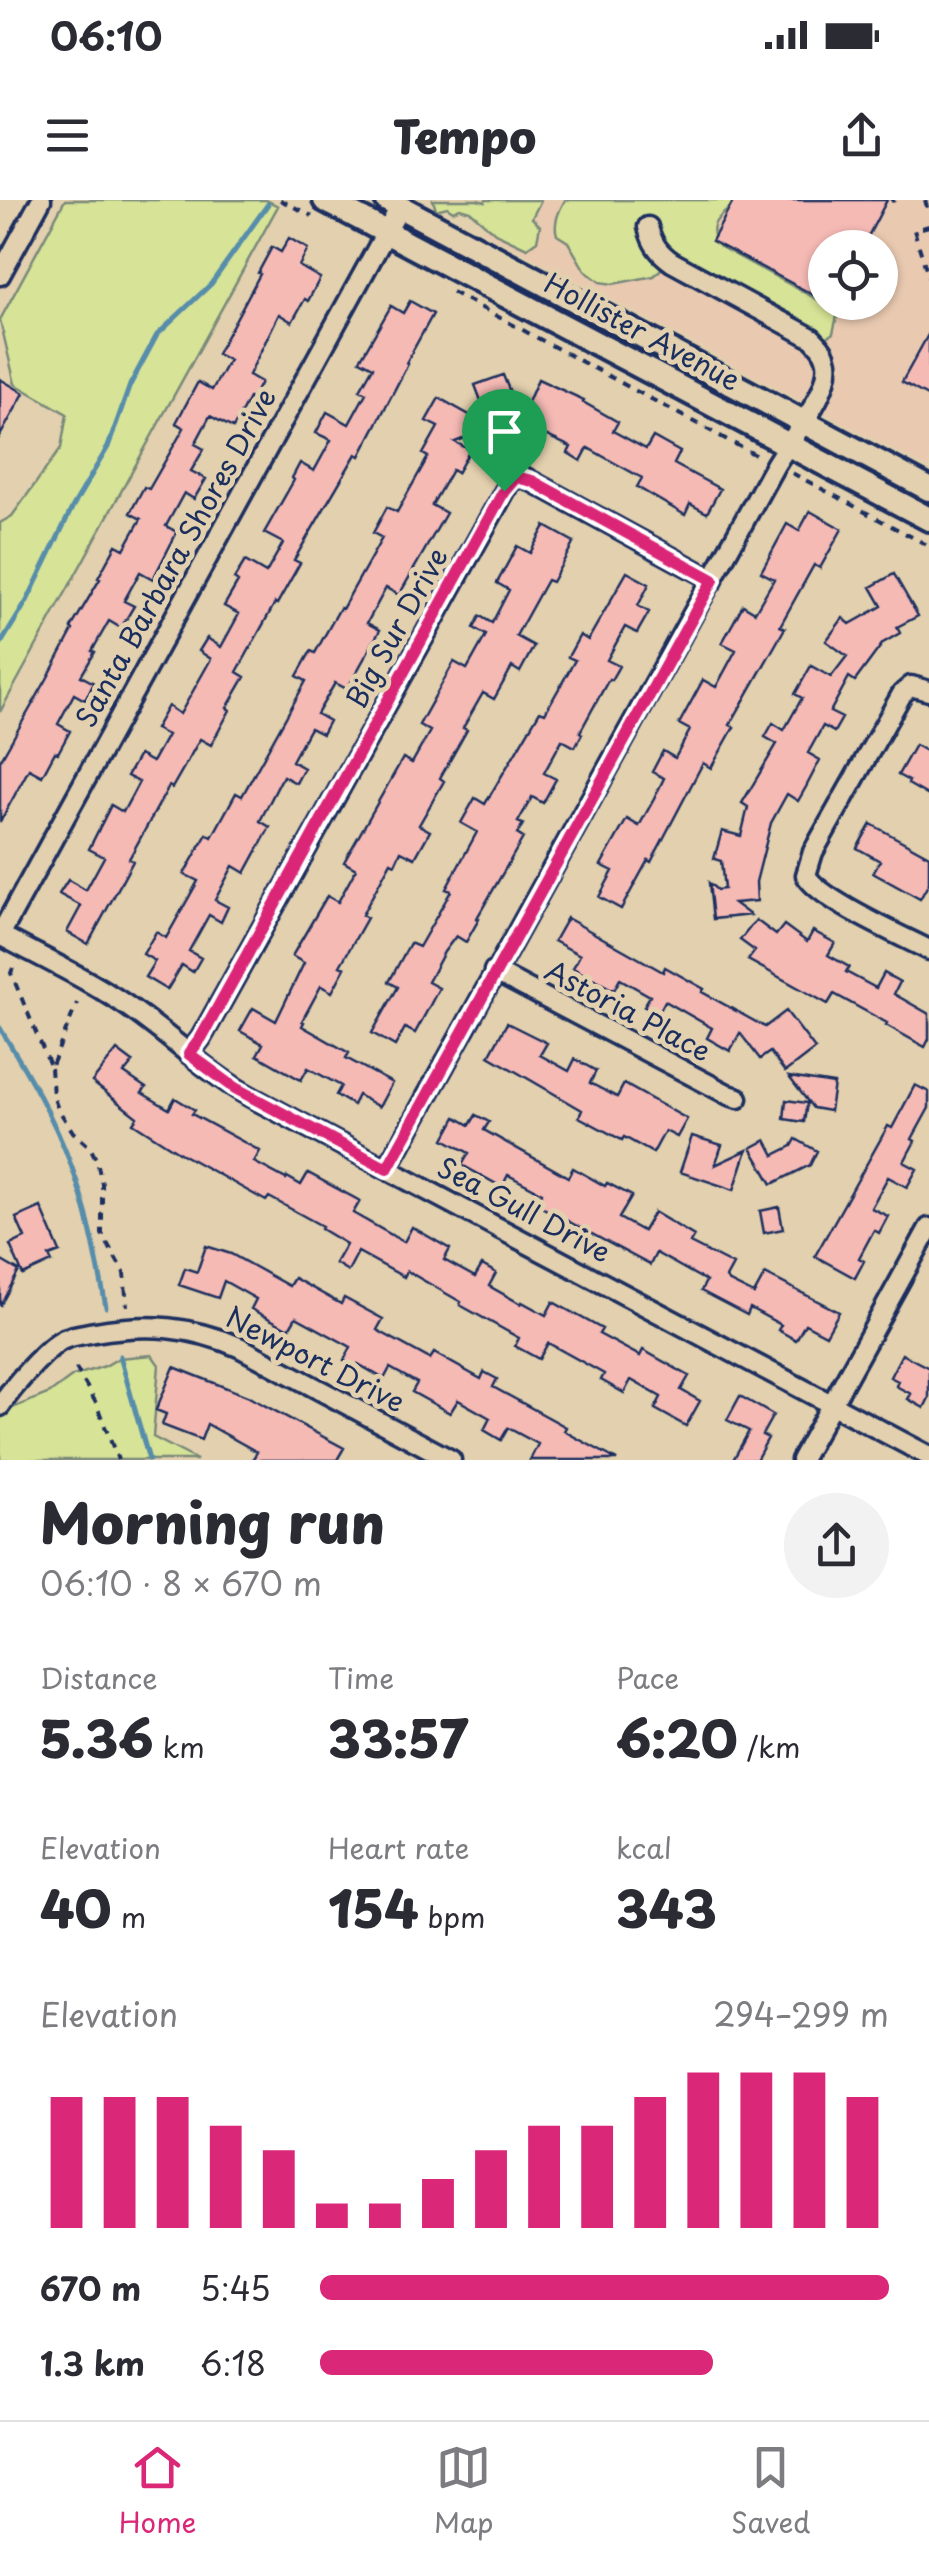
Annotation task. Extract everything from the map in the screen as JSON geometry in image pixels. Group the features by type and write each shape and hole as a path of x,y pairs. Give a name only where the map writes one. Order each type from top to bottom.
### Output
{"main road":[{"name":"Hollister Avenue","path":"326,200 929,519"},
{"name":"Hollister Avenue","path":"393,204 929,489"}],"street":[{"path":"0,275 41,200"},
{"name":"Santa Barbara Shores Drive","path":"0,935 387,231 393,204"},
{"path":"387,1169 787,443 826,382 827,358 812,338 672,262 652,242 648,227"},
{"name":"Big Sur Drive","path":"189,1054 511,480 524,477 713,580"},
{"path":"929,691 911,686 902,694 813,852 806,875 826,895 929,950"},
{"name":"Sea Gull Drive","path":"0,935 111,995 235,1088 929,1456"},
{"name":"Astoria Place","path":"494,971 738,1098"},
{"path":"801,1460 929,1228"},
{"name":"Newport Drive","path":"61,1340 146,1326 179,1328 214,1337 451,1460"},
{"path":"0,1406 61,1340 44,1327"}],"path":[{"path":"925,200 929,214"},
{"path":"929,226 914,230 929,280"},
{"path":"438,284 762,458"},
{"path":"786,470 929,546"},
{"path":"13,968 11,973 50,1068 58,1109 97,1161 102,1184 102,1234 124,1273 127,1306"},
{"path":"50,1068 77,1003"},
{"path":"76,1368 96,1403 118,1460"}],"shaded area":[{"path":"505,200 929,200 929,468 483,231"}],"green space":[{"path":"65,200 266,200 278,206 0,712 0,523 12,516 61,448 67,414 15,384 0,320"},
{"path":"433,200 541,200 532,218 540,226 537,241 527,248 495,233 470,211 447,207 436,210"},
{"path":"565,200 738,200 714,225 719,246 808,294 808,320 836,320 833,333 825,339 814,336 664,266 654,276 613,284 600,282 585,271 568,242 557,235"},
{"path":"152,1355 159,1365 153,1437 197,1460 0,1460 0,1413 119,1358"}],"building":[{"path":"734,200 887,200 871,230 808,230 808,292 712,241"},
{"path":"289,238 308,249 299,266 320,278 292,322 279,314 249,375 261,382 233,428 210,416 195,444 204,449 191,471 206,479 194,499 184,493 166,526 177,532 153,579 140,572 124,601 134,606 121,628 109,621 92,651 95,652 81,676 94,683 85,700 74,694 58,724 70,731 58,753 55,752 42,776 29,769 0,822 0,761 116,545 124,549 141,519 130,513 144,487 149,489 184,428 176,423 198,382 212,390 229,360 217,354 272,247 281,252"},
{"path":"410,301 433,314 408,364 360,456 356,454 294,560 300,563 237,672 245,677 211,745 200,739 172,788 169,786 88,944 67,932 81,906 59,894 68,880 86,890 104,857 89,849 111,805 123,812 139,782 127,776 139,755 152,762 167,735 155,729 168,706 180,714 211,659 199,651 207,638 221,647 239,614 224,606 238,582 234,579 245,561 266,573 283,543 264,533 292,478 300,463 314,471 331,440 316,433 327,412 349,424 366,393 360,390 373,367 360,360 391,306 403,313"},
{"path":"929,333 929,397 902,382"},
{"path":"503,375 520,417 455,442 470,450 457,473 452,470 432,505 446,513 399,595 386,588 367,623 380,630 347,689 335,683 317,714 329,721 322,734 310,728 292,761 304,768 296,783 283,776 260,821 270,827 245,873 233,866 215,900 228,907 221,922 209,915 189,951 201,958 193,972 182,965 167,990 145,977 155,961 143,954 156,932 166,938 198,881 184,874 207,834 212,837 236,793 242,796 306,681 297,676 311,651 315,653 382,538 373,533 387,507 397,512 428,457 423,454 438,427 426,421 439,398 491,427 475,385"},
{"path":"0,379 24,393 0,436"},
{"path":"538,379 584,400 618,422 613,431 646,449 653,437 680,452 674,464 720,489 707,513 690,504 685,515 637,487 642,478 588,448 581,461 568,453 571,447 519,423"},
{"path":"810,511 842,529 820,568 814,565 780,626 785,628 730,725 734,727 711,768 703,763 651,862 648,860 621,909 599,897 613,871 601,865 627,819 639,826 654,799 664,778 652,772 663,751 675,758 690,730 679,724 703,680 716,687 736,650 722,643 743,605 755,612 774,579 761,572 787,524 799,531"},
{"path":"545,526 574,542 552,582 547,580 516,636 534,646 520,672 512,667 494,699 483,693 440,778 444,781 419,825 430,831 415,858 401,851 395,864 391,862 362,915 367,918 340,966 345,968 332,992 321,986 302,1021 302,1026 349,1053 346,1058 392,1083 379,1107 358,1095 353,1105 336,1095 341,1086 308,1068 301,1080 257,1055 263,1044 240,1031 253,1008 276,1021 304,963 292,956 327,896 338,902 356,869 344,862 403,758 412,763 430,731 419,725 454,662 467,669 486,635 474,628 480,616 492,623 509,590 497,583 517,546 530,553"},
{"path":"627,572 649,584 638,606 649,612 637,633 625,627 607,660 619,666 575,747 562,740 544,773 556,779 543,803 532,797 518,822 523,824 517,834 523,838 479,919 466,942 456,936 444,952 428,982 439,988 415,1033 405,1028 395,1046 372,1033 398,987 389,982 410,943 419,947 451,891 446,889 477,832 461,823 475,798 485,804 575,660 568,657 580,635 588,640"},
{"path":"894,574 918,616 897,627 900,633 883,643 855,681 849,677 830,712 842,718 834,732 823,726 808,753 820,760 806,787 798,801 787,794 771,823 756,882 757,901 734,903 750,915 713,919 709,883 717,890 724,889 721,861 714,859 722,831 741,836 748,807 742,803 777,744 765,737 773,723 784,730 802,698 795,694 811,666 831,677 847,656 826,641 843,618 850,624 882,606 871,587"},
{"path":"915,745 929,753 929,796 898,775"},
{"path":"871,824 929,856 929,883 920,899 873,873 880,861 857,848"},
{"path":"567,918 663,972 665,967 765,1027 786,1011 815,1049 785,1072 770,1052 760,1059 740,1033 730,1051 707,1038 712,1028 665,1001 658,1014 644,1006 650,996 620,979 614,990 573,968 580,955 554,941"},
{"path":"756,920 776,935 784,925 807,942 813,931 835,943 828,955 849,967 846,972 876,988 884,973 900,982 894,994 929,1014 929,1039 925,1047 834,994 828,1004 748,960 755,951 740,940"},
{"path":"507,1023 547,1043 540,1055 569,1071 575,1059 596,1071 590,1083 617,1097 624,1084 687,1119 677,1137 665,1131 653,1153 579,1117 582,1110 489,1056"},
{"path":"117,1050 133,1062 124,1073 146,1088 142,1093 169,1109 175,1098 195,1110 192,1114 260,1151 254,1162 301,1185 308,1173 360,1201 353,1213 404,1242 412,1227 450,1249 444,1260 475,1277 482,1265 496,1273 489,1286 521,1304 546,1315 553,1302 602,1329 599,1334 640,1356 643,1350 689,1376 681,1390 700,1401 686,1426 655,1409 661,1397 631,1380 624,1393 601,1380 604,1374 548,1343 539,1359 515,1346 519,1338 407,1271 404,1277 358,1252 348,1271 335,1263 346,1244 322,1226 269,1197 266,1201 133,1123 137,1117 92,1082"},
{"path":"789,1077 834,1084 830,1111 813,1108"},
{"path":"915,1085 929,1092 929,1108 904,1162 917,1169 907,1187 888,1177 871,1208 888,1216 879,1233 874,1230 859,1258 864,1261 855,1278 815,1256"},
{"path":"786,1100 807,1103 804,1122 784,1119"},
{"path":"476,1115 489,1122 484,1130 568,1177 573,1168 632,1196 619,1218 643,1231 654,1212 694,1236 690,1243 733,1265 728,1281 754,1294 765,1274 839,1312 826,1335 805,1324 796,1340 778,1330 781,1325 750,1308 747,1315 701,1291 706,1281 656,1253 650,1265 536,1204 542,1193 508,1175 502,1187 462,1165 469,1153 444,1139 456,1117 470,1125"},
{"path":"692,1136 722,1145 715,1165 747,1150 734,1190 680,1172"},
{"path":"796,1139 817,1151 810,1165 772,1184 751,1148 766,1140 774,1155 792,1146"},
{"path":"41,1207 60,1252 49,1256 52,1262 23,1275 10,1245 25,1238 16,1218"},
{"path":"779,1207 783,1229 764,1233 760,1211"},
{"path":"206,1246 231,1254 289,1286 294,1278 341,1304 344,1298 383,1319 377,1330 430,1359 434,1353 481,1379 484,1372 497,1379 493,1387 617,1460 530,1460 538,1444 508,1428 501,1440 484,1430 490,1418 458,1400 450,1413 412,1392 417,1383 390,1368 384,1379 358,1364 356,1367 344,1360 351,1347 296,1317 289,1329 251,1309 256,1299 224,1281 218,1298 179,1285 185,1268 197,1272"},
{"path":"0,1260 19,1271 0,1306"},
{"path":"902,1354 929,1368 929,1398 924,1408 908,1399 911,1394 896,1386 898,1381 890,1377"},
{"path":"174,1367 247,1396 344,1448 337,1460 252,1460 257,1452 207,1424 201,1440 162,1425 166,1414 156,1410"},
{"path":"740,1396 773,1415 762,1435 768,1438 756,1460 733,1460 749,1431 727,1420"}],"waterway":[{"path":"0,645 108,447 130,385 157,335 211,284 268,204"},
{"path":"0,1028 48,1112 71,1165 87,1217 106,1307"},
{"path":"120,1356 149,1460"}],"route":[{"path":"524,477 713,580 387,1169 235,1088 189,1054 504,491 511,480 524,477"}]}
